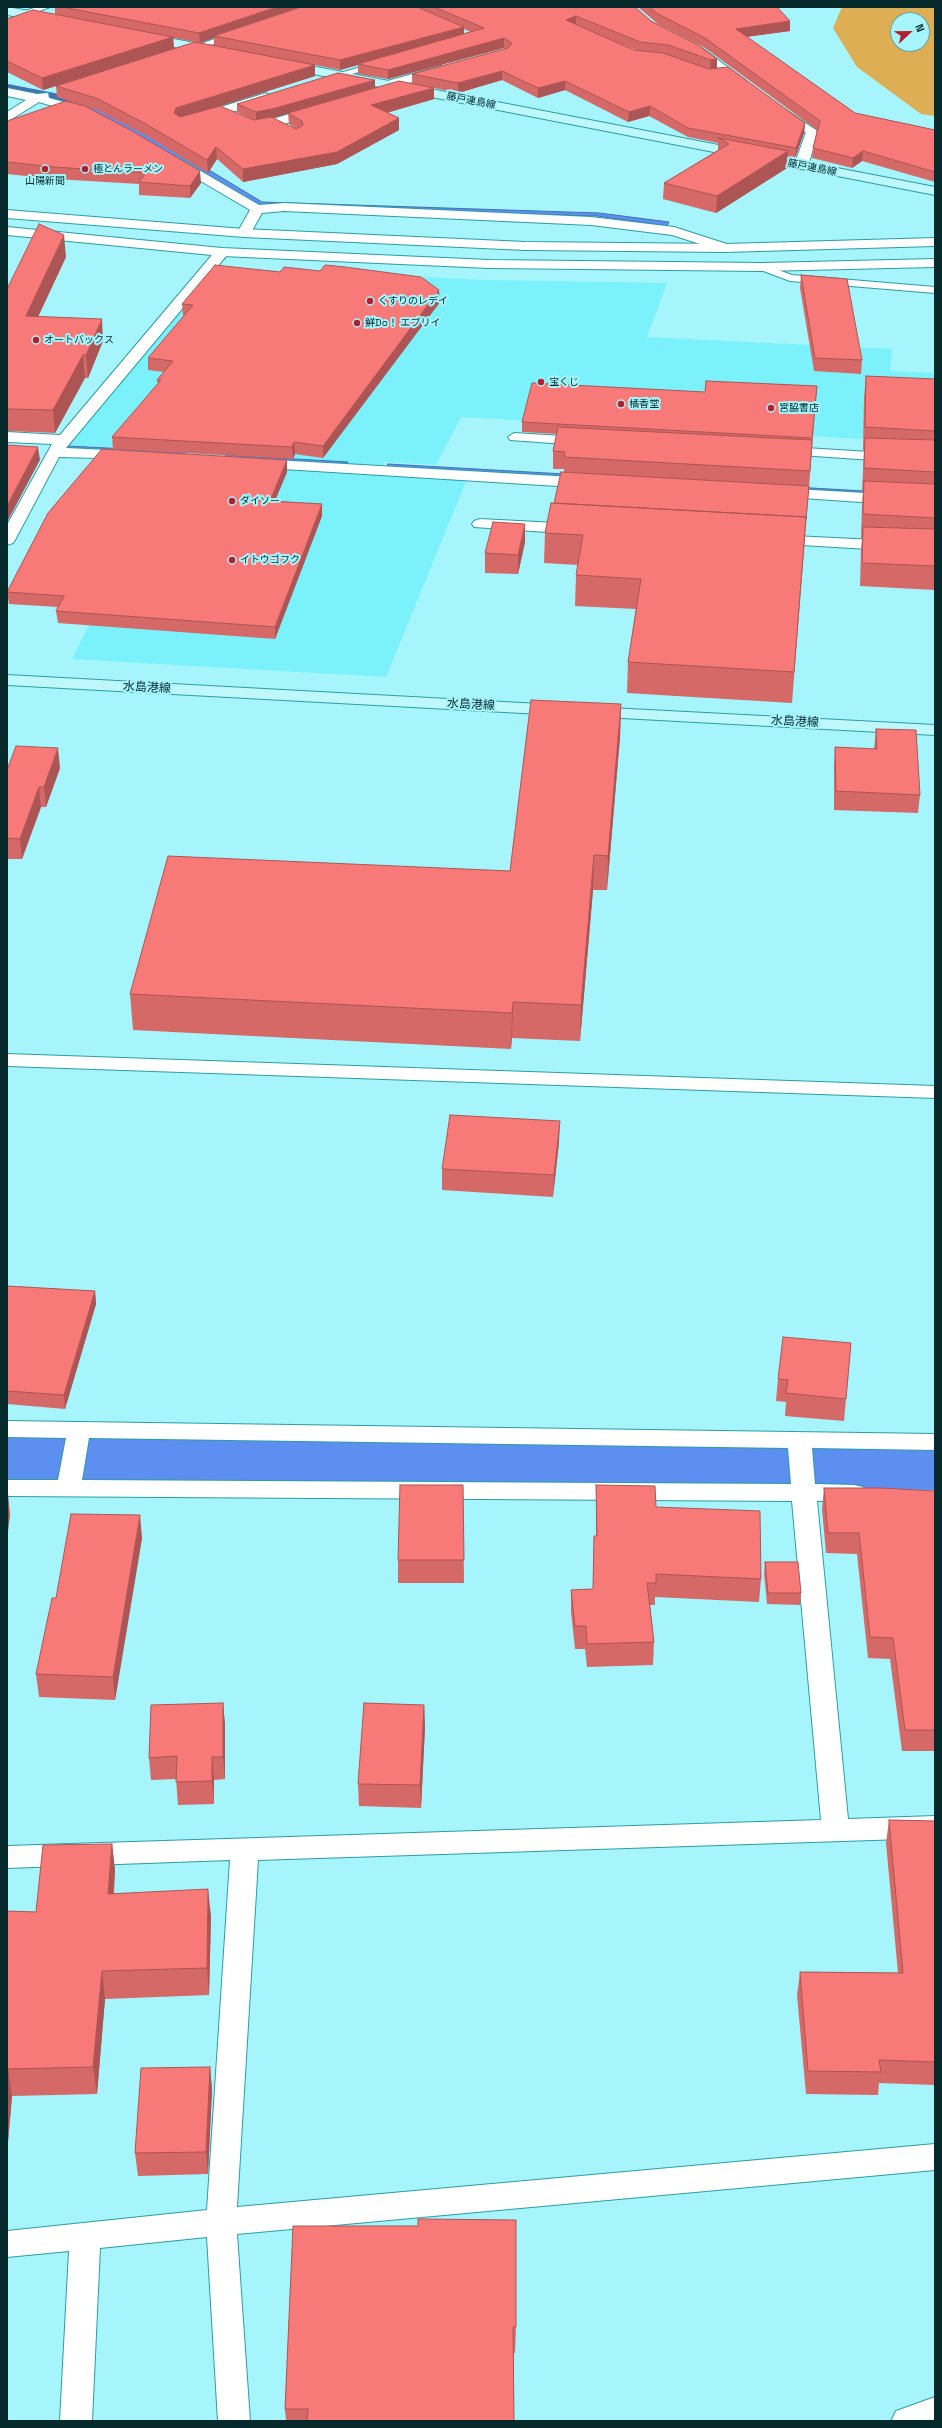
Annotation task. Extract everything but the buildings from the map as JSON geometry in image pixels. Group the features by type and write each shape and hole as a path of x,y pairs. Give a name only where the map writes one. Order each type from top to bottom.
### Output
{"main road":[{"path":"7,11 62,21"},
{"path":"130,34 229,53"},
{"name":"藤戸連島線","path":"276,63 935,191"},
{"name":"水島港線","path":"7,680 935,730"}],"street":[{"path":"168,56 197,47"},
{"path":"369,96 393,86 453,67"},
{"path":"316,82 338,75"},
{"path":"7,82 56,92 38,98 7,118"},
{"path":"7,92 38,98 98,117"},
{"path":"188,122 279,93"},
{"path":"290,133 268,124 332,106"},
{"path":"220,111 241,120"},
{"path":"801,166 812,132"},
{"path":"166,154 258,209 284,207 591,221 674,232 725,248"},
{"path":"244,233 254,220 258,209"},
{"path":"7,214 244,233 524,246 725,248 935,242"},
{"path":"7,231 222,252 489,264 762,267 935,263"},
{"path":"7,240 43,243 91,240"},
{"path":"7,540 48,454 65,440 222,252"},
{"path":"7,436 65,440"},
{"path":"48,454 146,457"},
{"path":"238,463 609,484"},
{"path":"760,492 935,502"},
{"path":"480,524 592,530"},
{"path":"759,539 935,548"},
{"path":"7,1060 935,1092"},
{"path":"7,1429 78,1441 799,1445 935,1442"},
{"path":"69,1485 78,1441"},
{"path":"799,1445 802,1490 835,1830"},
{"path":"7,1488 69,1485 802,1490 873,1493"},
{"path":"7,1856 935,1827"},
{"path":"234,2421 222,2222 245,1848"},
{"path":"7,2244 222,2222 935,2157"},
{"path":"76,2421 85,2236"},
{"path":"906,2421 935,2412"}],"lane":[{"path":"24,14 45,7"},
{"path":"197,47 243,32"},
{"path":"688,44 701,51 752,89"},
{"path":"338,75 390,61"},
{"path":"716,74 728,72"},
{"path":"776,106 812,132"},
{"path":"762,267 790,278 935,290"},
{"path":"514,437 594,441"},
{"path":"776,451 903,457"}],"shaded area":[{"path":"842,7 935,7 935,116 921,114 857,67 833,28"},
{"path":"59,96 113,112 262,202 599,213 669,222 667,226 597,216 257,206 100,114 50,98"},
{"path":"218,268 488,280 667,283 647,337 892,349 890,371 935,373 935,443 461,417 436,465 385,462 381,474 467,479 386,677 72,659 177,451 67,445"},
{"path":"68,446 186,452 184,456 66,450"},
{"path":"226,455 348,462 346,465 224,459"},
{"path":"388,464 935,495 935,499 386,467"}],"waterway":[{"path":"7,88 69,100"},
{"path":"7,1454 285,1460 935,1464"},
{"path":"7,1470 935,1480"}],"place":[{"name":"山陽新聞","path":"45,169"},
{"name":"極とんラーメン","path":"85,169"},
{"name":"くすりのレデイ","path":"370,301"},
{"name":"鮮Do！ エブリイ","path":"357,323"},
{"name":"オートバックス","path":"36,340"},
{"name":"宝くじ","path":"541,382"},
{"name":"橘香堂","path":"621,404"},
{"name":"宮脇書店","path":"771,408"},
{"name":"ダイソー","path":"232,501"},
{"name":"イトウゴフク","path":"232,560"}]}
